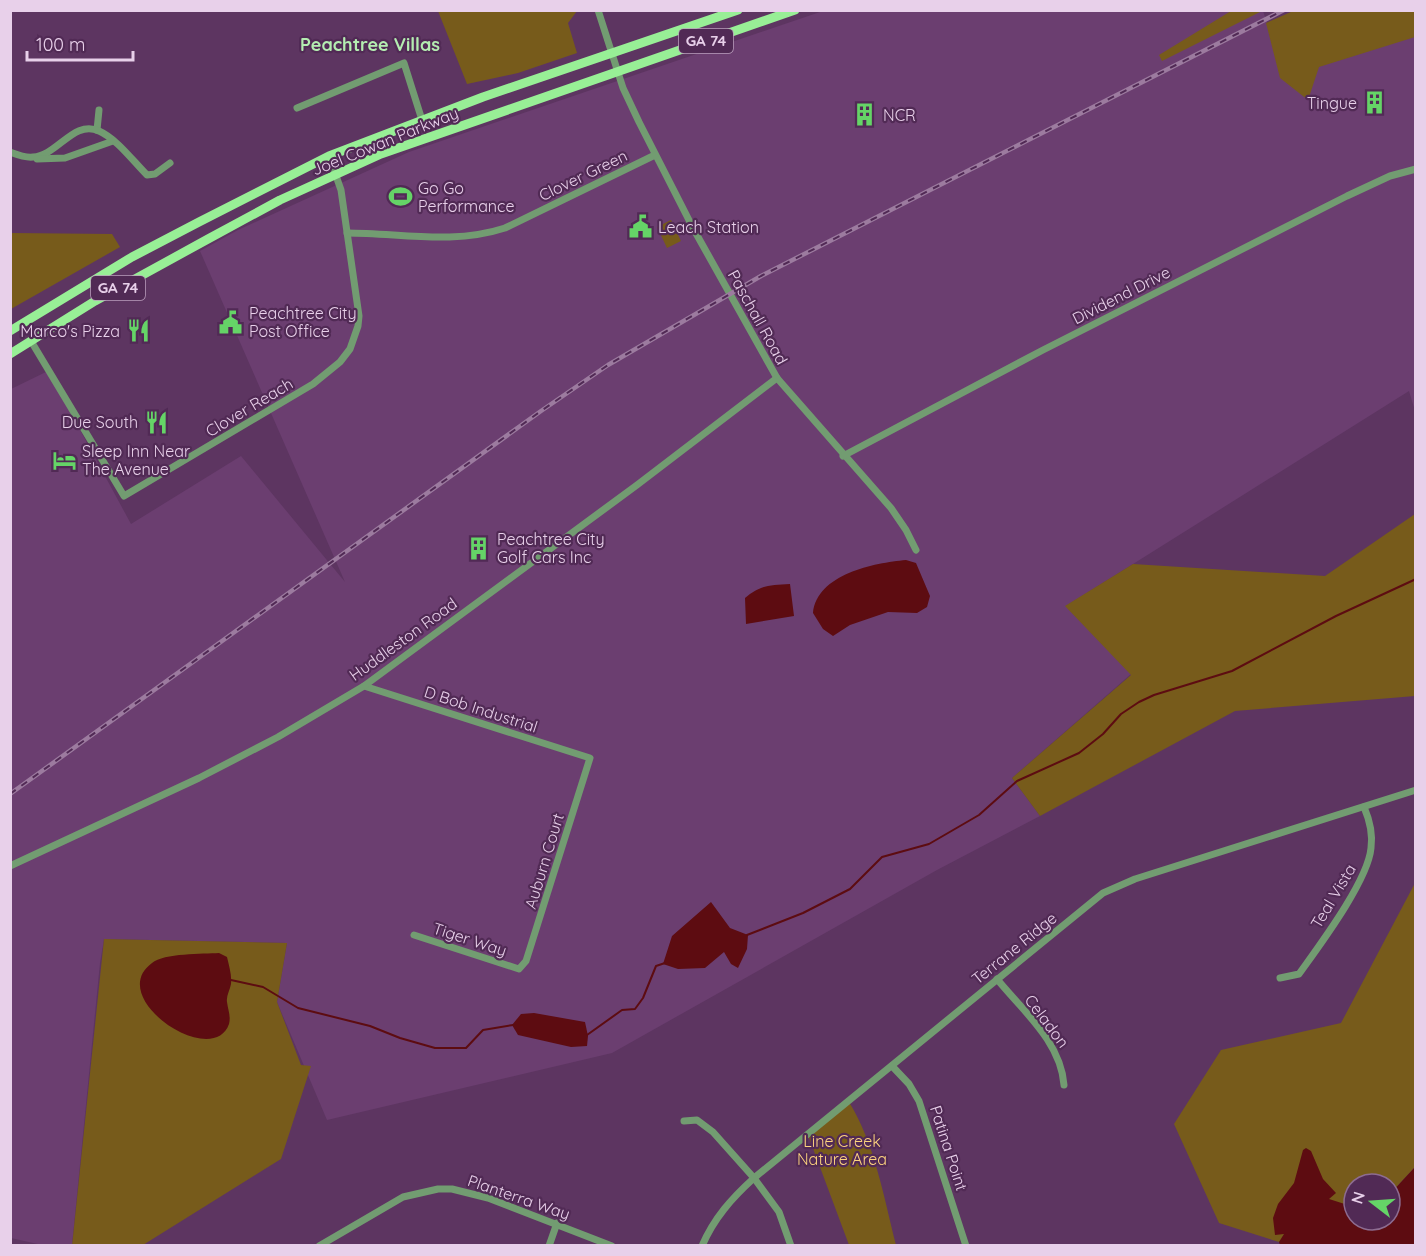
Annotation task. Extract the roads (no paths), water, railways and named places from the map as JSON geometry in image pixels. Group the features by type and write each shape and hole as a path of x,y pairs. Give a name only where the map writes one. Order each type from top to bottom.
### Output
{"main road":[{"name":"Joel Cowan Parkway","path":"10,331 142,252 329,156 422,120 738,10"},
{"name":"Joel Cowan Parkway","path":"10,354 142,275 280,200 381,154 795,10"}],"street":[{"name":"Paschall Road","path":"598,10 623,88 655,155 777,378 843,456 891,508 916,550"},
{"path":"297,108 404,63 422,120"},
{"path":"97,130 99,110"},
{"path":"31,158 50,152 72,134 81,130 97,130 113,141 147,175 155,174 170,164"},
{"path":"10,152 40,159 65,158 113,141"},
{"name":"Clover Green","path":"347,233 459,238 489,234 506,228 655,155"},
{"name":"Clover Reach","path":"31,341 124,496 282,403 326,375 340,362 355,338 359,316 340,186 329,156"},
{"name":"Dividend Drive","path":"843,456 1043,350 1347,195 1390,176 1416,169"},
{"name":"Huddleston Road","path":"10,866 203,776 278,737 364,686 638,485 777,378"},
{"name":"D Bob Industrial","path":"364,686 590,758"},
{"name":"Auburn Court","path":"519,969 526,961 536,933 590,758"},
{"name":"Terrane Ridge","path":"702,1245 724,1208 754,1178 1111,888 1220,851 1416,790"},
{"name":"Teal Vista","path":"1280,978 1299,974 1364,873 1372,839 1370,820 1364,807"},
{"name":"Tiger Way","path":"414,935 519,969"},
{"name":"Celadon","path":"997,979 1053,1047 1061,1063 1064,1085"},
{"name":"Patina Point","path":"891,1066 909,1084 919,1101 966,1245"},
{"path":"684,1121 697,1120 713,1132 754,1178 779,1212 791,1245"},
{"name":"Planterra Way","path":"319,1245 393,1201 412,1194 438,1189 471,1192 612,1245"},
{"path":"549,1245 557,1223"}],"waterway":[{"path":"747,935 803,913 850,889 882,857 929,844 979,815 1017,781 1079,753 1103,734 1121,714 1139,702 1154,695 1232,671 1336,616 1416,579"},
{"path":"587,1035 622,1010 635,1009 643,998 656,966 665,963"},
{"path":"231,980 263,987 298,1008 370,1026 435,1048 466,1048 483,1030 513,1025"}],"railway":[{"path":"10,794 608,365 761,276 1284,10"}],"place":[{"name":"Tingue","path":"1375,103"},
{"name":"NCR","path":"865,115"},
{"name":"Go Go Performance","path":"400,197"},
{"name":"Leach Station","path":"640,227"},
{"name":"Peachtree City Post Office","path":"231,322"},
{"name":"Marco's Pizza","path":"138,331"},
{"name":"Due South","path":"156,422"},
{"name":"Sleep Inn Near The Avenue","path":"64,460"},
{"name":"Peachtree City Golf Cars Inc","path":"479,548"}],"district":[{"name":"Peachtree Villas","path":"370,45"}],"park label":[{"name":"Line Creek Nature Area","path":"842,1150"}]}
